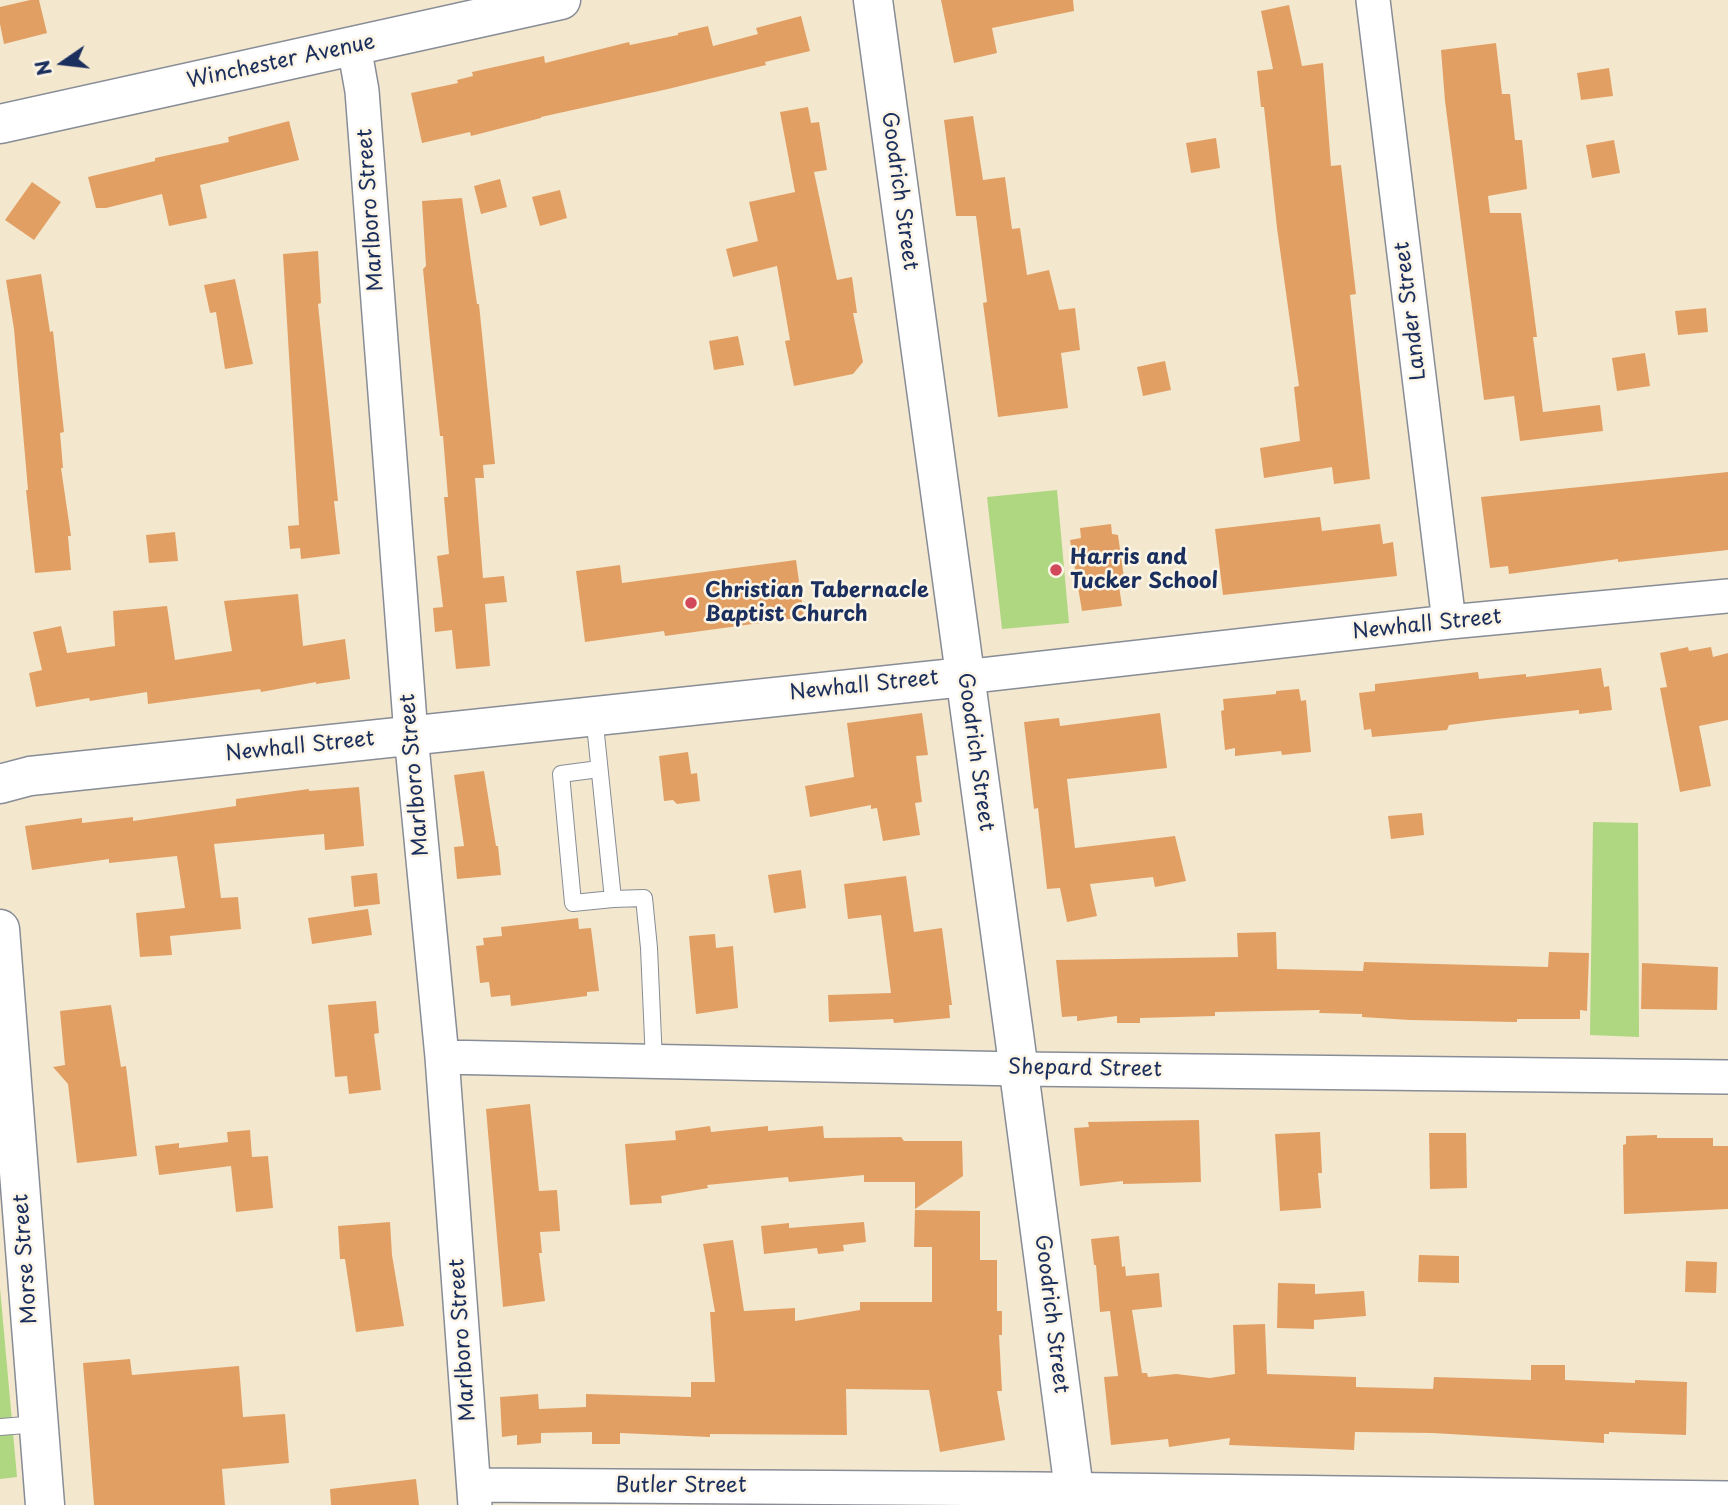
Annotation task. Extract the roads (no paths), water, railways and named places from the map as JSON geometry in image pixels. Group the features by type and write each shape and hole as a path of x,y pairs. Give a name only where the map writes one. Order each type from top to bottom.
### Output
{"main road":[{"name":"Winchester Avenue","path":"0,124 561,0"},
{"name":"Goodrich Street","path":"873,0 1019,1069 1074,1497"},
{"name":"Newhall Street","path":"0,784 30,776 964,677"},
{"name":"Morse Street","path":"0,929 17,1214 45,1505"}],"street":[{"name":"Lander Street","path":"1373,0 1449,622"},
{"name":"Marlboro Street","path":"354,46 362,91 411,735 442,1057 475,1495"},
{"name":"Newhall Street","path":"964,677 1449,622 1728,596"},
{"name":"Shepard Street","path":"442,1057 1019,1069 1728,1077"},
{"name":"Butler Street","path":"475,1495 1728,1498"}],"lane":[{"path":"594,715 613,899"},
{"path":"599,769 561,774 573,903 644,898 654,1062"},
{"path":"0,1427 38,1424"}],"place":[{"name":"Harris and Tucker School","path":"1056,570"},
{"name":"Christian Tabernacle Baptist Church","path":"691,603"}]}
